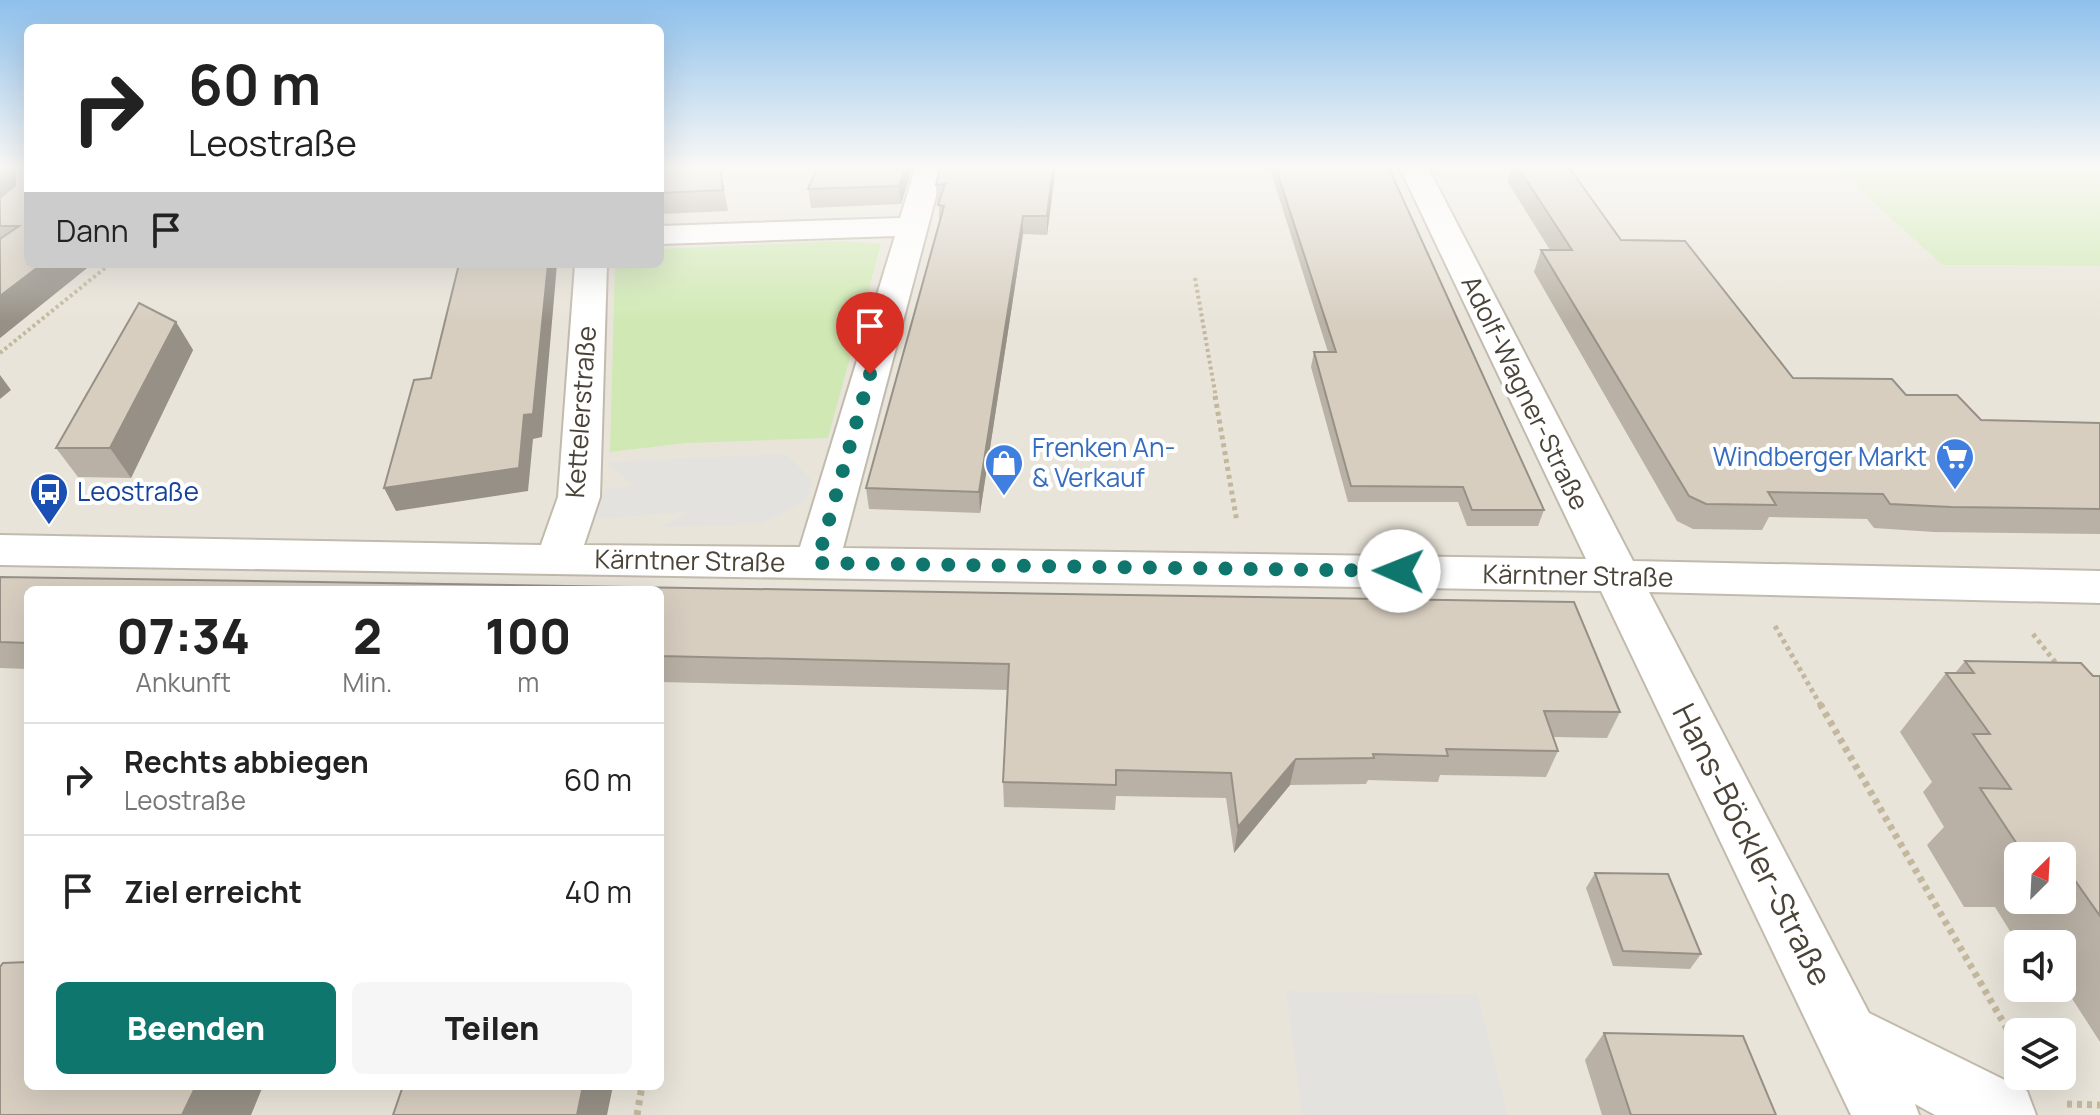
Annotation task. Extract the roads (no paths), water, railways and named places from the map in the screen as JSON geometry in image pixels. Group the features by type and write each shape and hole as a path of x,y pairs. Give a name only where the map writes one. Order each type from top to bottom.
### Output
{"street":[{"path":"817,563 915,218"},
{"name":"Adolf-Wagner-Straße","path":"1439,218 1615,577"},
{"path":"664,235 842,226 913,227"},
{"name":"Kettelerstraße","path":"558,558 579,497 591,268"},
{"name":"Kärntner Straße","path":"0,550 1245,567 2100,587"},
{"name":"Hans-Böckler-Straße","path":"1615,577 1849,1036 1886,1115"},
{"path":"1849,1036 2033,1109"}],"place":[{"name":"Windberger Markt","path":"1955,491"},
{"name":"Frenken An- & Verkauf","path":"1004,497"},
{"name":"Leostraße","path":"49,526"}]}
